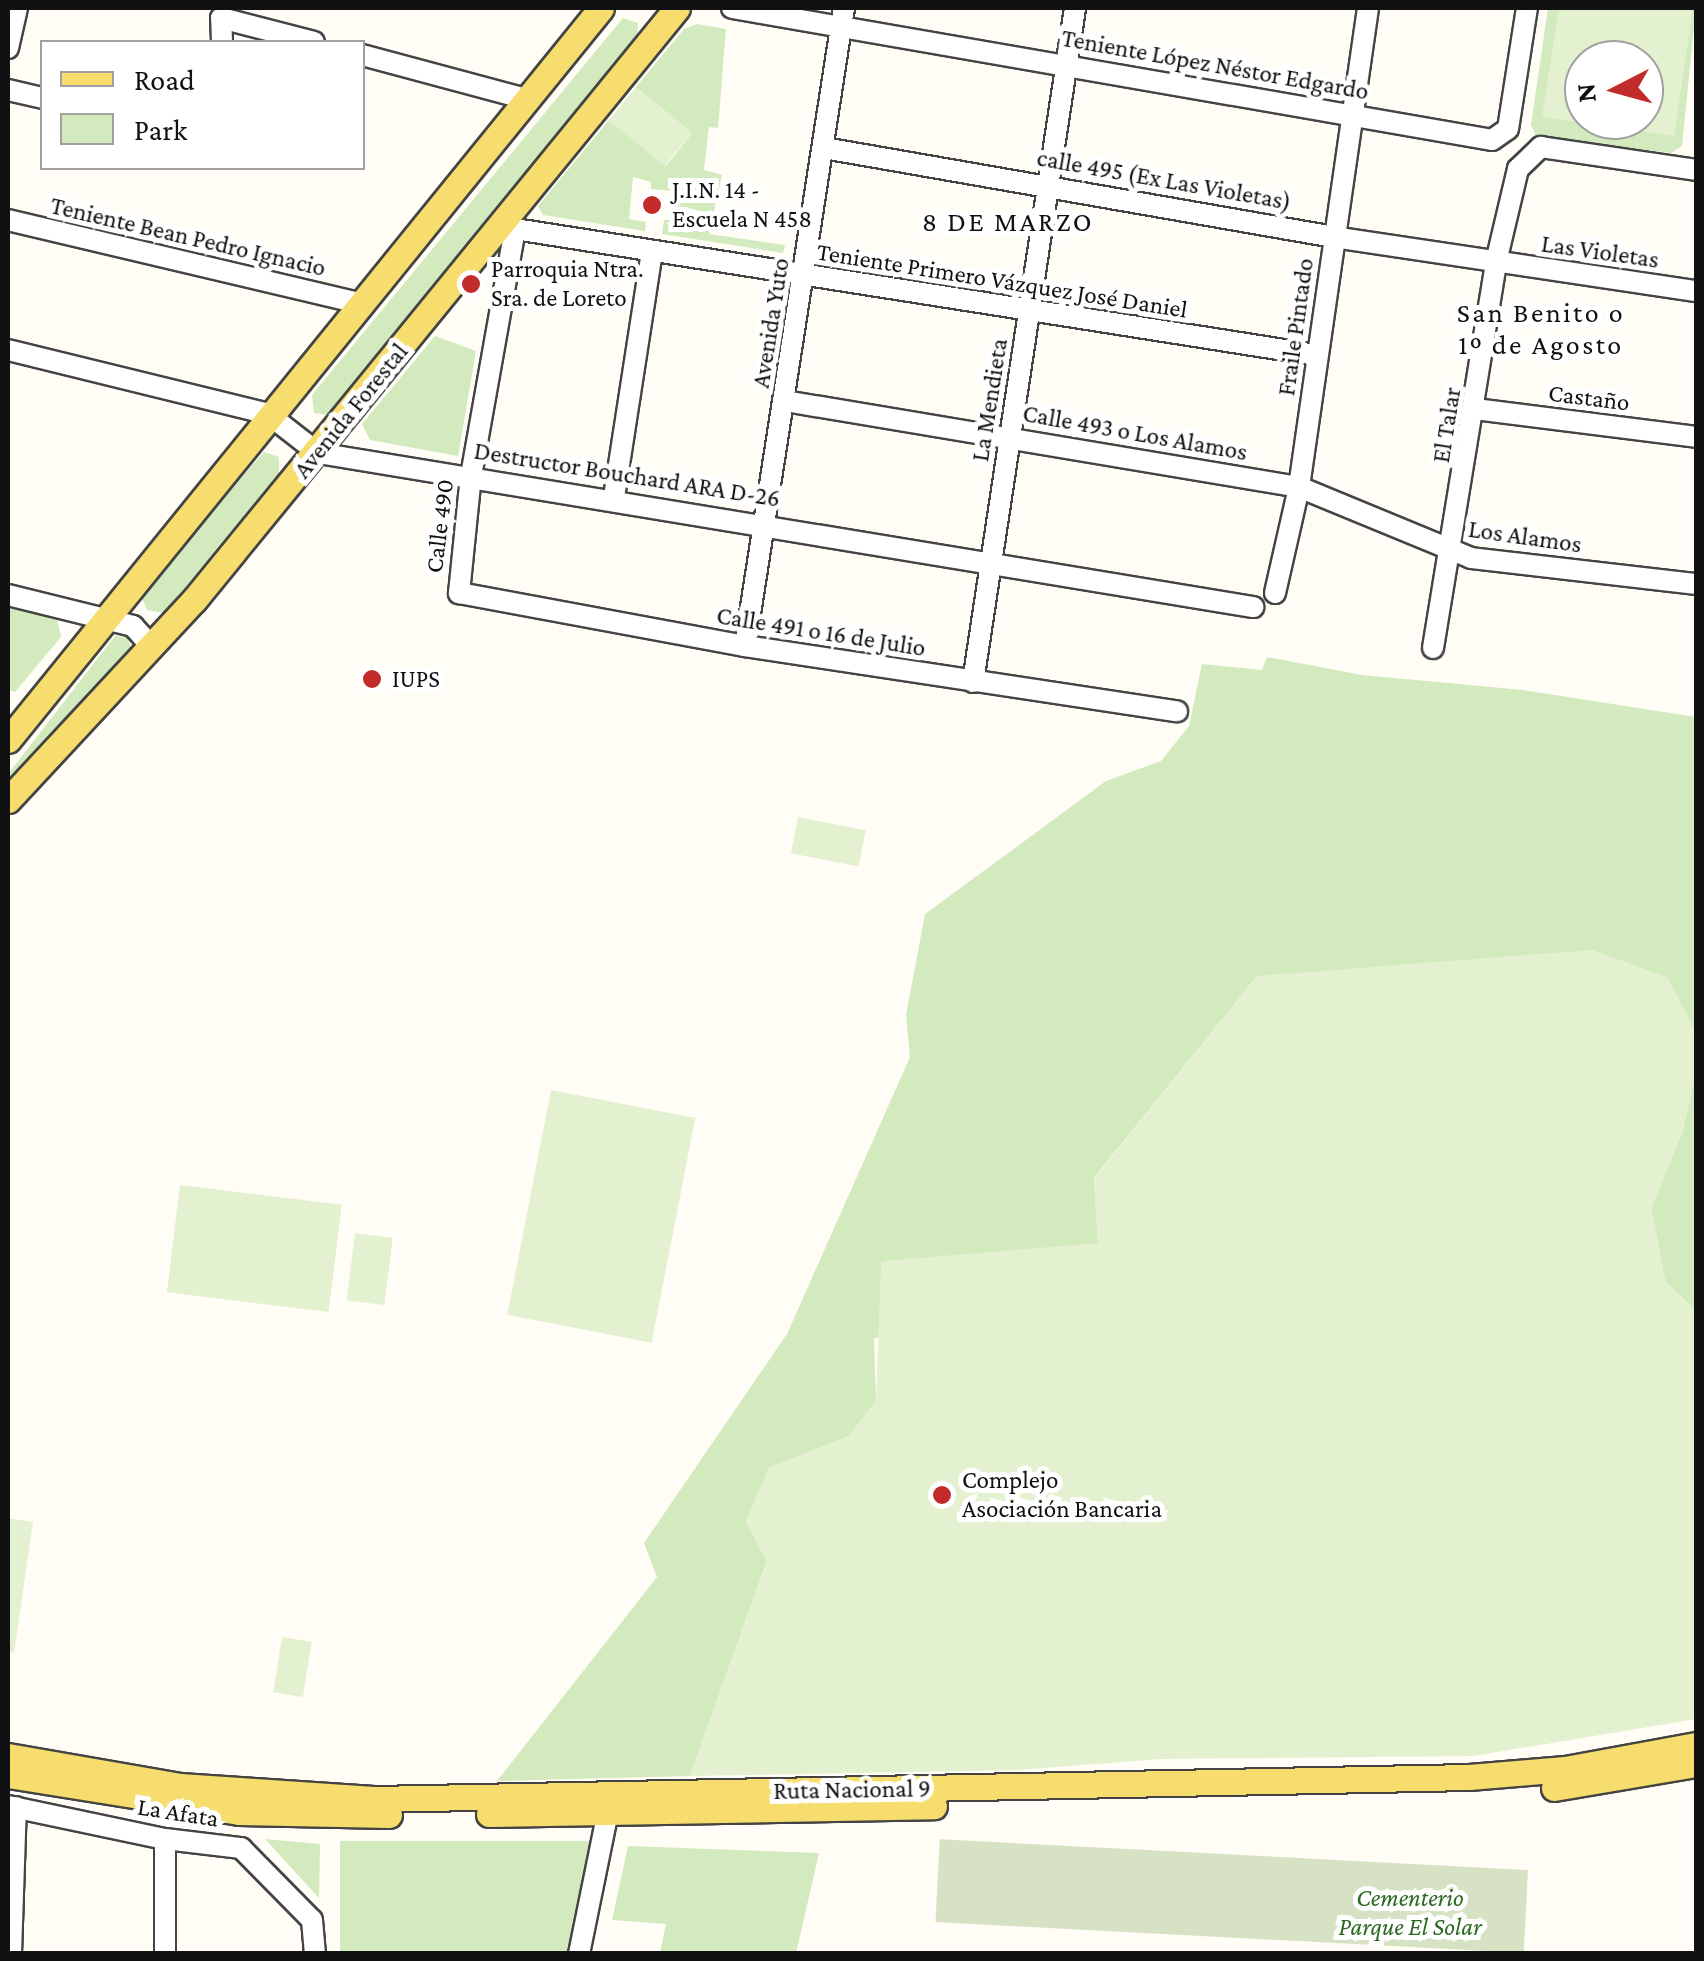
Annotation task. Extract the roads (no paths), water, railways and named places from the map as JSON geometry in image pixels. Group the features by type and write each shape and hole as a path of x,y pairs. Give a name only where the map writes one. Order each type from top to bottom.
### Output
{"main road":[{"path":"8,740 356,302 601,8"},
{"name":"Avenida Forestal","path":"8,800 153,648 511,224 678,8"},
{"name":"Ruta Nacional 9","path":"8,1756 180,1786 374,1799 1469,1777 1566,1770 1696,1745"},
{"name":"Ruta Nacional 9","path":"8,1775 258,1813 608,1812 1458,1794 1554,1788 1696,1764"}],"street":[{"path":"8,48 17,8"},
{"name":"Teniente López Néstor Edgardo","path":"732,8 843,16 1066,64 1492,140 1508,129 1527,8"},
{"name":"La Mendieta","path":"973,682 1075,8"},
{"name":"Fraile Pintado","path":"1276,593 1299,487 1368,8"},
{"name":"Avenida Yuto","path":"745,646 843,16"},
{"path":"222,40 222,18 306,40"},
{"path":"365,56 526,99"},
{"path":"8,90 40,98"},
{"name":"El Talar","path":"1432,648 1475,409 1496,262 1510,193 1528,155 1541,147 1696,170"},
{"name":"calle 495 (Ex Las Violetas)","path":"824,148 1496,262"},
{"name":"Teniente Bean Pedro Ignacio","path":"8,220 356,302"},
{"name":"Teniente Primero Vázquez José Daniel","path":"511,224 804,276 1316,355"},
{"name":"Calle 490","path":"459,593 455,584 511,224"},
{"path":"614,497 652,251"},
{"name":"Las Violetas","path":"1496,262 1696,291"},
{"name":"Destructor Bouchard ARA D-26","path":"8,350 268,414 318,452 614,497 1253,608"},
{"name":"Calle 493 o Los Alamos","path":"785,401 1299,487"},
{"name":"Castaño","path":"1475,409 1696,436"},
{"name":"Los Alamos","path":"1299,487 1451,551 1696,584"},
{"name":"Calle 491 o 16 de Julio","path":"459,593 745,646 1177,711"},
{"path":"8,595 133,626 153,648"},
{"path":"11,1954 12,1807"},
{"name":"La Afata","path":"12,1807 165,1839 242,1848 312,1920 315,1954"},
{"path":"579,1954 608,1812"},
{"path":"165,1839 165,1954"}],"place":[{"name":"J.I.N. 14 - Escuela N 458","path":"652,205"},
{"name":"Parroquia Ntra. Sra. de Loreto","path":"471,284"},
{"name":"IUPS","path":"372,679"},
{"name":"Complejo Asociación Bancaria","path":"942,1495"}],"district":[{"name":"8 DE MARZO","path":"1008,222"},
{"name":"San Benito o 1º de Agosto","path":"1541,329"}],"park label":[{"name":"Cementerio Parque El Solar","path":"1410,1914"}]}
